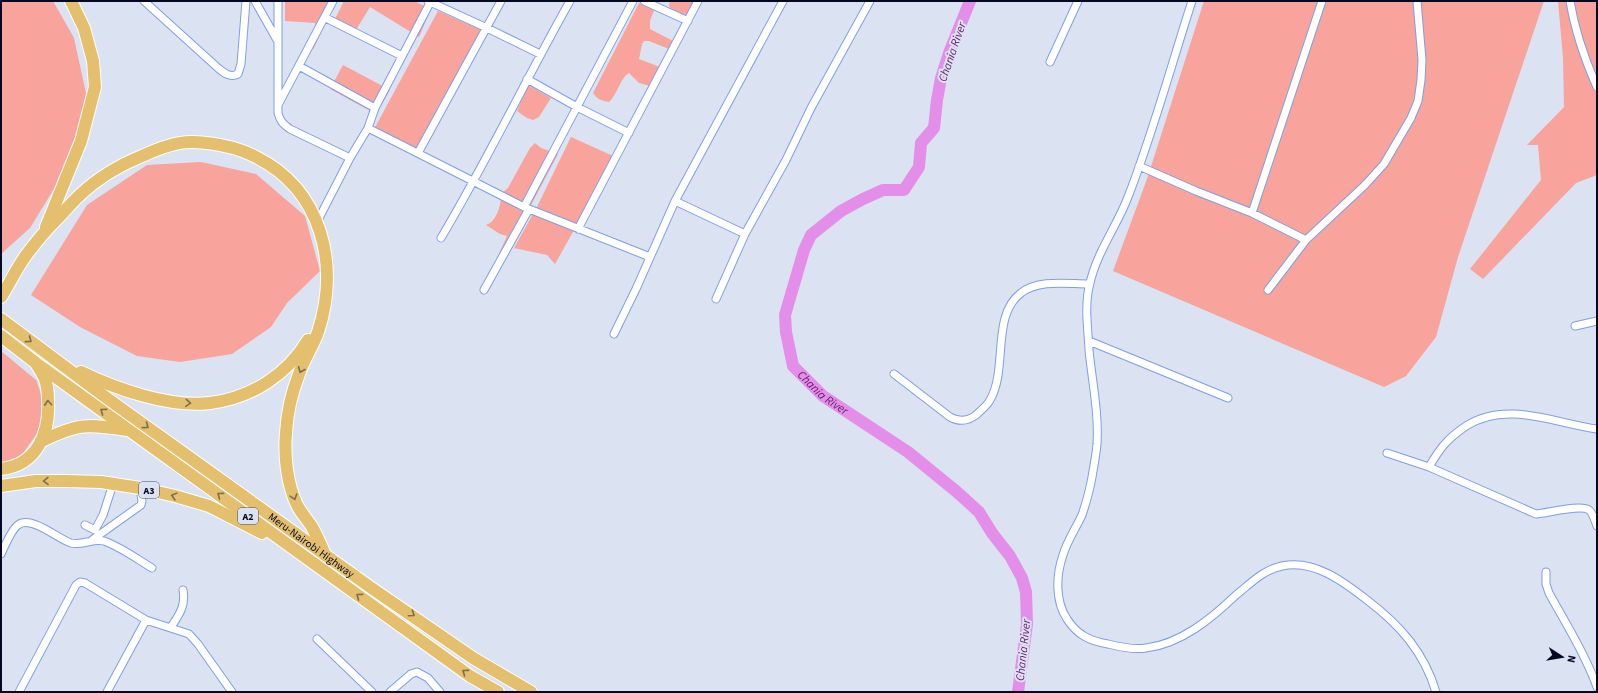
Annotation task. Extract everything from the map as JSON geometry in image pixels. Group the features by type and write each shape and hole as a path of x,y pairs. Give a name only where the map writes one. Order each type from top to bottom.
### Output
{"highway":[{"path":"42,235 81,141 94,86 93,61 84,28 71,1"},
{"path":"1,296 27,254 42,235 81,194 105,176 130,161 153,151 190,142 214,143 236,149 255,156 271,165 299,191 310,206 323,241 327,261 328,279 324,307 318,332 299,374 290,404 286,434 286,466 292,492 296,503 325,554"},
{"path":"58,362 96,380 134,393 162,400 209,404 252,391 271,381 287,367 303,349 314,331 324,307"},
{"name":"Meru-Nairobi Highway","path":"1,319 58,362 325,554 473,658 531,692"},
{"name":"Meru-Nairobi Highway","path":"1,336 36,363 470,676 498,692"},
{"path":"1,469 10,468 26,459 35,451 42,441 47,428 49,414 45,380 36,363"},
{"path":"42,441 73,427 87,425 130,430"},
{"name":"A3","path":"1,486 43,481 101,482 140,488 209,506 287,544"}],"street":[{"path":"144,1 218,68 232,76 238,74 241,64 246,1"},
{"path":"255,1 277,40"},
{"path":"278,1 277,40 279,119 282,124 317,143 350,158"},
{"path":"278,106 326,18 333,1"},
{"path":"317,222 350,158 368,128 375,108 430,1 540,54"},
{"path":"418,153 501,1"},
{"path":"441,238 508,118 540,54 570,1"},
{"path":"484,290 633,1"},
{"path":"644,1 688,21"},
{"path":"578,229 698,1"},
{"path":"614,334 675,201 783,1"},
{"path":"716,299 745,234 786,160 811,108 870,1"},
{"path":"1050,62 1078,1"},
{"path":"1192,1 1126,202 1099,256 1089,284 1087,306 1096,412 1097,444 1092,480 1083,512 1063,554 1058,575 1058,598 1065,618 1076,632 1093,641 1123,648 1147,648 1168,642 1192,631 1218,612 1263,572 1284,565 1301,565 1323,571 1352,588 1385,614 1402,630 1417,652 1436,692"},
{"path":"1252,213 1322,1"},
{"path":"1268,290 1306,240 1365,185 1384,164 1411,118 1418,101 1422,80 1422,60 1417,1"},
{"path":"1570,1 1587,65 1597,87"},
{"path":"326,18 402,56"},
{"path":"299,66 375,108"},
{"path":"527,79 577,107 629,133"},
{"path":"368,128 527,208 650,256"},
{"path":"1139,166 1252,213 1306,240"},
{"path":"675,201 745,234"},
{"path":"894,374 950,417 960,421 972,418 984,408 995,389 1004,323 1008,310 1014,300 1021,293 1038,285 1057,283 1089,284"},
{"path":"1575,326 1597,321"},
{"path":"1089,341 1228,398"},
{"path":"1429,467 1439,449 1454,434 1477,419 1492,414 1513,413 1535,416 1597,429"},
{"path":"1387,453 1429,467 1536,514 1581,507 1588,509 1592,513 1597,526"},
{"path":"85,526 95,530 103,515 113,484"},
{"path":"1,554 18,524 35,524 71,543 80,544 92,540 141,505 142,501 140,488"},
{"path":"92,540 102,541 114,546 152,568"},
{"path":"1546,572 1546,584 1592,673 1597,687"},
{"path":"20,692 61,611 76,585 80,582 85,583 146,620 189,634 198,644 232,692"},
{"path":"171,627 183,607 183,590"},
{"path":"107,692 146,620"},
{"path":"317,639 372,692"},
{"path":"390,692 411,674 417,672 428,678 440,692"}],"shaded area":[{"path":"1,1 53,1 74,38 87,98 77,151 30,228 1,254"},
{"path":"285,1 336,1 313,50 313,38 317,27 315,23 285,21"},
{"path":"344,1 414,1 431,9 419,37 370,7 356,30 335,19"},
{"path":"670,1 694,1 686,16 670,8"},
{"path":"1204,1 1544,1 1458,257 1436,337 1406,376 1384,387 1113,271 1147,179"},
{"path":"1558,1 1597,1 1597,175 1576,183 1483,279 1470,269 1541,180 1538,145 1527,145 1564,107 1563,58"},
{"path":"639,3 654,10 650,21 650,29 673,41 669,49 649,41 644,41 642,44 639,59 660,67 650,86 639,83 629,73 626,75 609,102 602,100 596,97 593,93"},
{"path":"438,11 486,32 417,154 372,133"},
{"path":"343,65 390,90 376,114 330,89"},
{"path":"528,85 551,98 539,117 533,120 517,111"},
{"path":"571,137 613,156 576,225 536,209"},
{"path":"535,143 541,148 558,154 530,207 501,194 508,188 530,148"},
{"path":"201,162 256,174 305,216 320,271 287,303 271,327 232,354 180,362 137,356 80,327 31,295 87,205 147,165"},
{"path":"501,198 528,211 502,261 498,256 507,236 500,234 486,225 495,218 500,206"},
{"path":"533,214 574,230 555,264 547,255 514,248"},
{"path":"1,351 36,380 44,402 41,428 21,456 1,463"}],"waterway":[{"name":"Chania River","path":"970,1 949,53 941,78 934,128 921,143 919,167 904,190 883,190 863,199 841,211 811,235 804,250 785,315 786,332 793,366 823,396 908,452 957,492 979,512 992,533 1010,556 1022,578 1026,592 1027,624 1018,692"}]}
